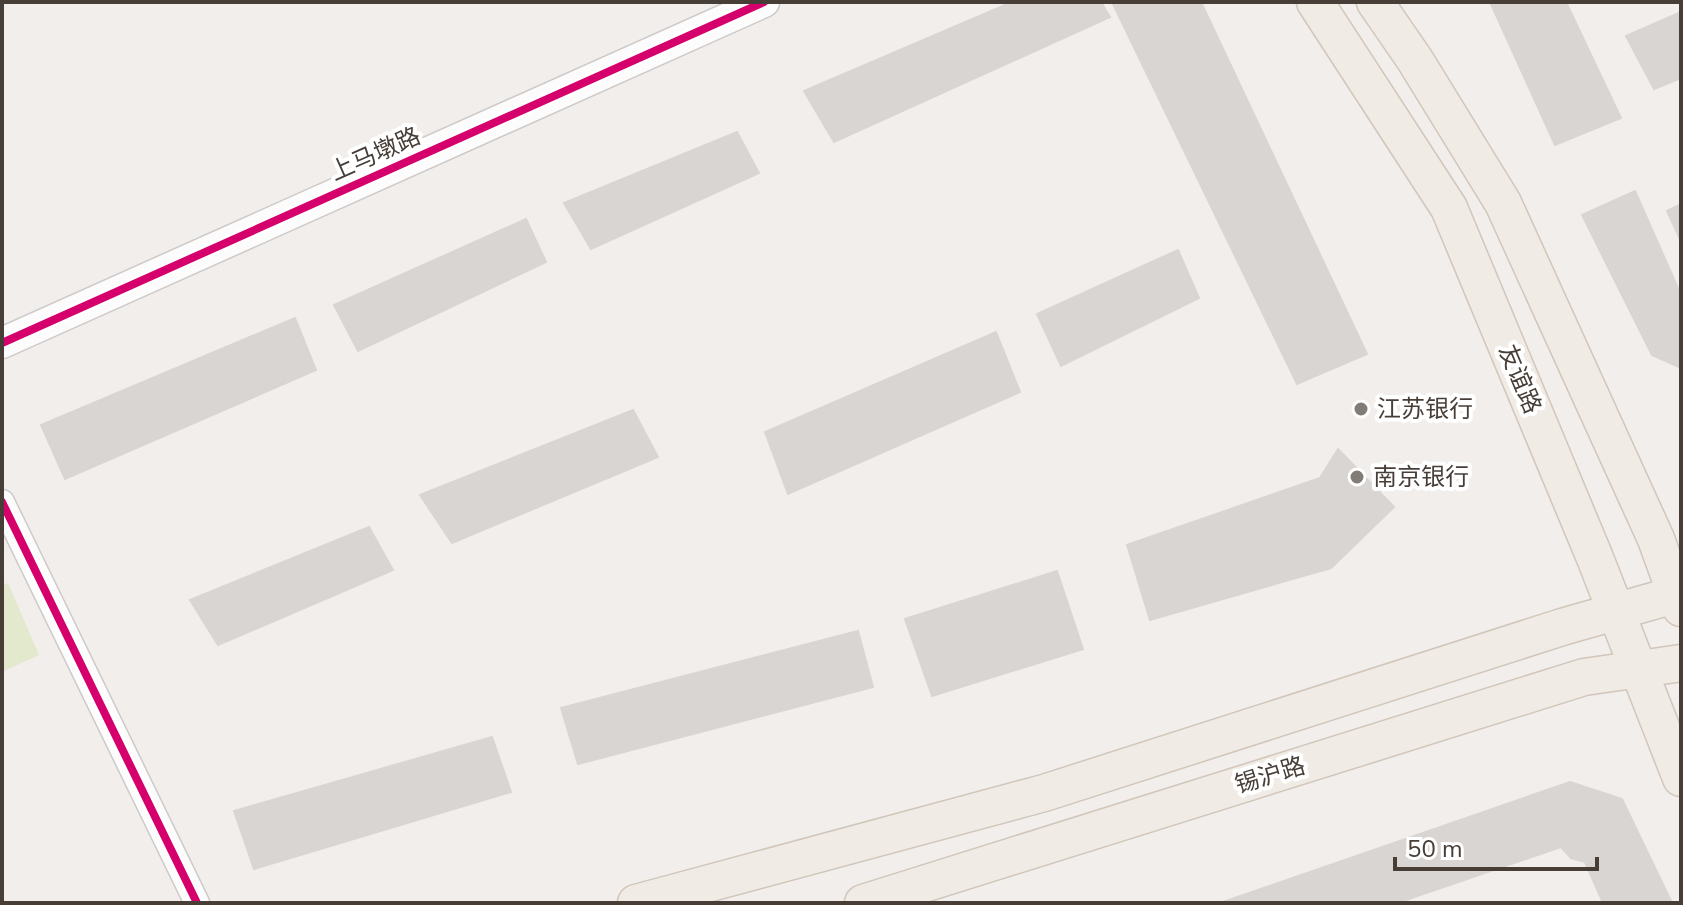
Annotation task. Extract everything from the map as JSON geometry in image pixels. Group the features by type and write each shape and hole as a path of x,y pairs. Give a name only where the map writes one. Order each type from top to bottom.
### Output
{"main road":[{"name":"友谊路","path":"1315,2 1449,208 1616,611 1681,778"},
{"path":"636,903 1044,793 1616,611 1679,599 1656,539 1503,203 1415,60 1375,2"},
{"name":"锡沪路","path":"863,903 1584,677 1681,663"}],"street":[{"name":"上马墩路","path":"2,343 764,2"},
{"path":"2,502 197,903"}],"green space":[{"path":"8,583 39,655 2,672 2,586"}],"building":[{"path":"1012,2 1101,2 1110,17 834,142 804,91"},
{"path":"1112,2 1201,2 1367,354 1297,384"},
{"path":"1490,2 1566,2 1621,118 1555,145"},
{"path":"1681,12 1681,78 1654,89 1626,36"},
{"path":"737,132 759,173 591,249 564,203"},
{"path":"1635,191 1681,295 1681,368 1652,355 1582,215"},
{"path":"1681,204 1681,241 1667,211"},
{"path":"526,219 546,262 358,351 334,305"},
{"path":"1178,250 1199,298 1061,366 1037,314"},
{"path":"295,318 316,370 65,479 41,425"},
{"path":"996,332 1020,392 788,494 765,432"},
{"path":"633,410 658,457 452,543 420,495"},
{"path":"1338,449 1394,507 1331,568 1150,620 1127,545 1320,478"},
{"path":"369,527 393,570 218,645 190,600"},
{"path":"1057,571 1083,649 932,696 905,619"},
{"path":"858,631 873,687 578,764 561,708"},
{"path":"492,737 511,792 254,869 234,811"},
{"path":"1570,782 1622,799 1672,903 1603,903 1585,862 1571,858 1561,847 1397,903 1220,903"}],"cycle path":[{"path":"2,343 764,2"},
{"path":"2,502 197,903"}],"place":[{"name":"江苏银行","path":"1361,409"},
{"name":"南京银行","path":"1357,477"}]}
